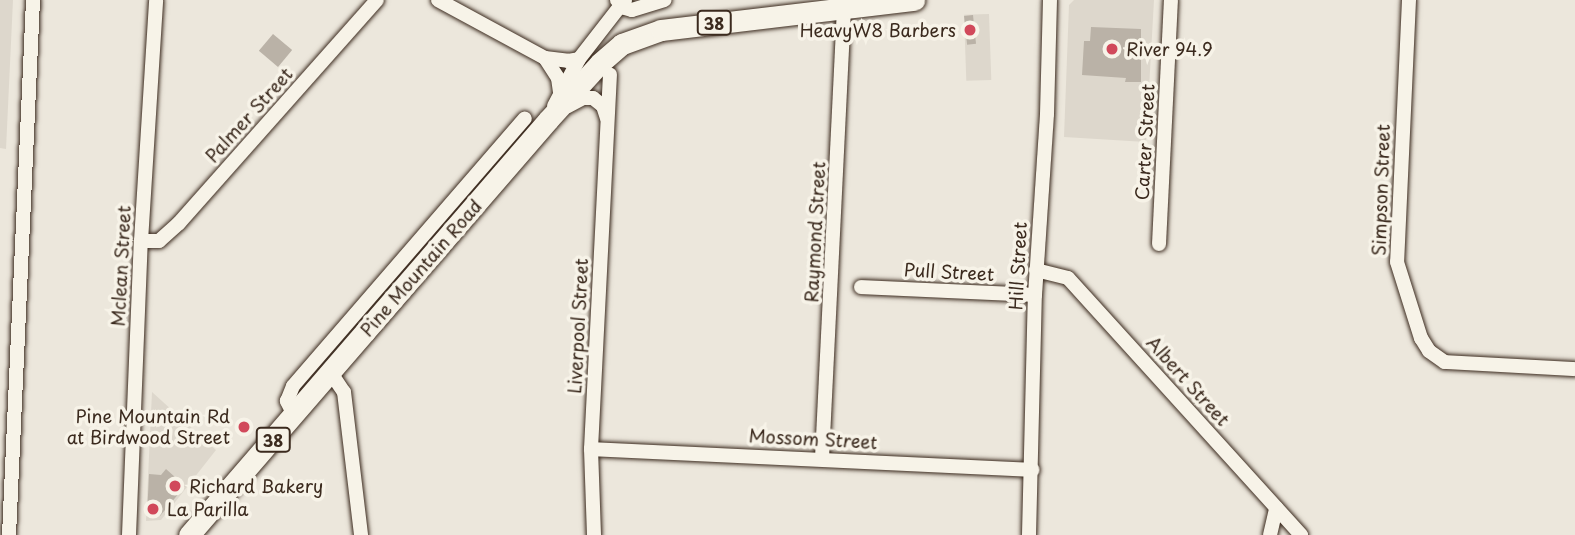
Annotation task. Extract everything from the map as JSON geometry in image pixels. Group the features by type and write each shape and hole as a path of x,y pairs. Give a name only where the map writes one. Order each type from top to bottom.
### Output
{"main road":[{"name":"Pine Mountain Road","path":"189,535 548,120 617,48 631,39 661,30 914,0"}],"street":[{"path":"6,533 33,0"},
{"name":"Mclean Street","path":"129,535 141,241 156,0"},
{"name":"Palmer Street","path":"141,241 159,241 179,223 377,0"},
{"path":"438,0 545,58 568,61 579,58"},
{"name":"Hill Street","path":"1029,535 1033,470 1036,270 1047,114 1050,0"},
{"name":"Carter Street","path":"1159,244 1171,0"},
{"name":"Simpson Street","path":"1409,0 1397,262 1422,338 1429,351 1445,362 1575,369"},
{"name":"Pine Mountain Road","path":"548,120 579,58 621,2 635,10 661,1 661,30"},
{"name":"Raymond Street","path":"822,458 844,8"},
{"path":"545,58 558,78 560,93"},
{"name":"Liverpool Street","path":"594,535 591,449 610,74"},
{"path":"548,120 575,101 586,97 602,104 607,119"},
{"name":"Pine Mountain Road","path":"294,415 287,401 293,386 525,118"},
{"name":"Albert Street","path":"1036,270 1068,278 1301,535"},
{"name":"Pull Street","path":"861,287 1035,296"},
{"path":"331,373 344,392 362,535"},
{"name":"Mossom Street","path":"591,449 1033,470"},
{"path":"1270,535 1276,508"}],"shaded area":[{"path":"0,0 13,0 6,149 0,148"},
{"path":"1074,0 1154,0 1146,142 1064,137 1069,5"},
{"path":"989,14 991,80 966,81 964,15"},
{"path":"152,392 216,450 161,520 146,521"}],"building":[{"name":"HeavyW8 Barbers","path":"973,15 976,44 967,45 964,16"},
{"name":"River 94.9","path":"1091,27 1141,29 1141,82 1125,82 1126,78 1082,75 1084,41 1090,41"},
{"path":"273,34 292,50 278,67 259,51"},
{"path":"166,469 185,486 160,516 147,516 149,474 161,475"}],"place":[{"name":"HeavyW8 Barbers","path":"970,30"},
{"name":"River 94.9","path":"1112,49"},
{"name":"Pine Mountain Rd at Birdwood Street","path":"244,427"},
{"name":"Richard Bakery","path":"175,486"},
{"name":"La Parilla","path":"153,509"}]}
